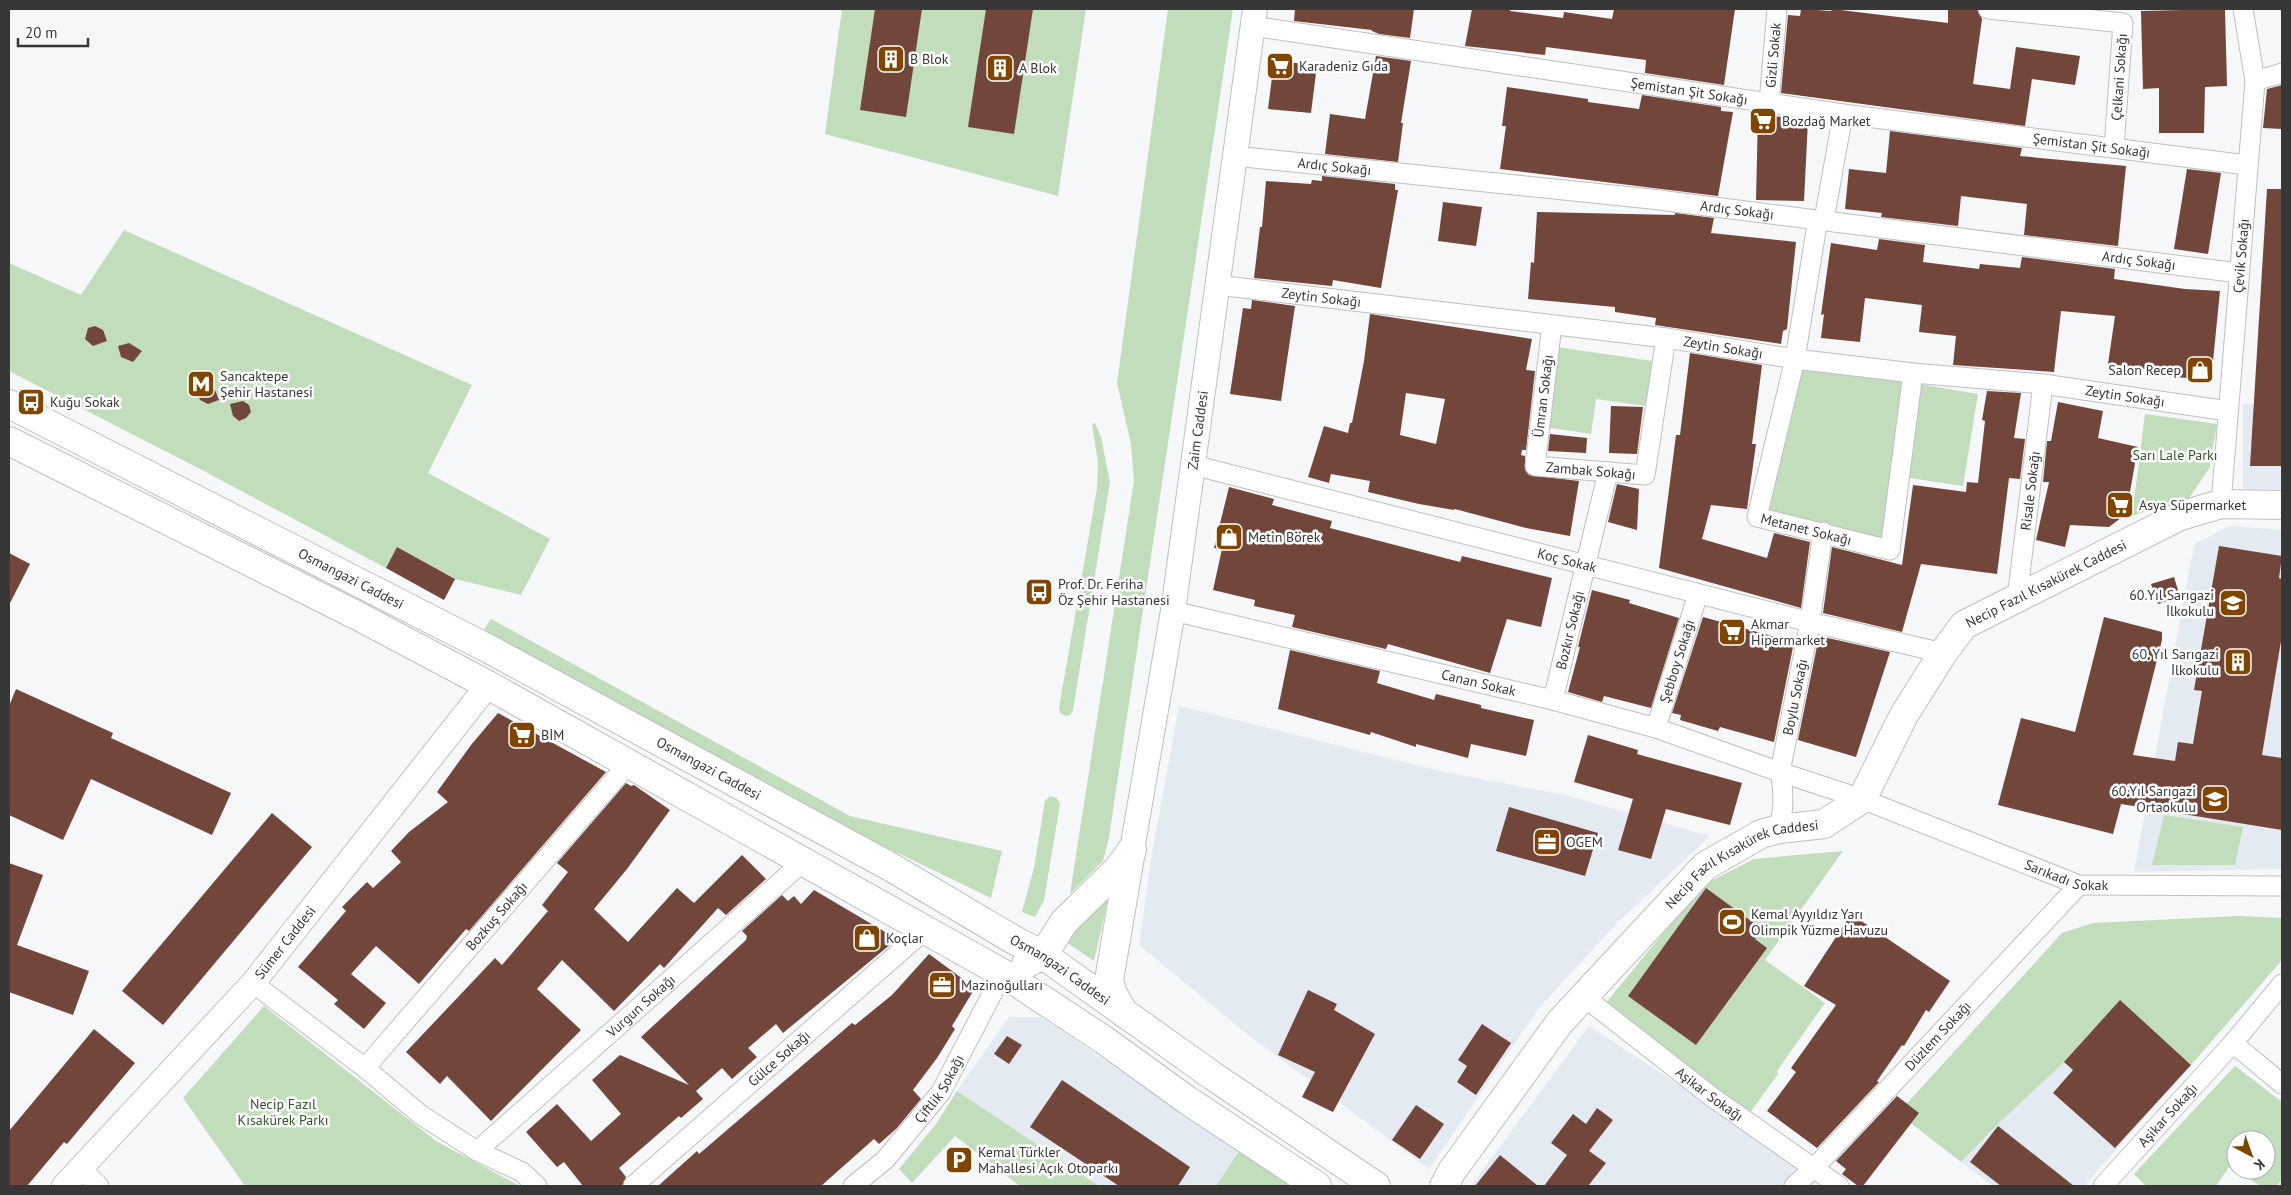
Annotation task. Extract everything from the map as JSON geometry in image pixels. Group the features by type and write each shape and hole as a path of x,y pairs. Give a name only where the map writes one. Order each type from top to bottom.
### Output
{"main road":[{"name":"Osmangazi Caddesi","path":"9,404 489,648 889,866 1014,940 1043,955 1125,1015 1376,1186"},
{"path":"9,441 350,612 488,685 1004,974 1104,1040 1187,1100 1317,1186"},
{"name":"Necip Fazıl Kısakürek Caddesi","path":"1444,1186 1452,1171 1560,1022 1705,866 1761,834 1824,824 1862,799 1904,715 1943,653 1964,624 2180,516 2221,504 2282,505"},
{"path":"1004,974 1043,955 1064,922 1117,870 1132,850"},
{"path":"1125,1015 1114,994 1110,980 1132,850"},
{"path":"1004,974 1014,940"}],"street":[{"name":"Gizli Sokak","path":"1769,103 1776,9"},
{"name":"Çelkani Sokağı","path":"1988,9 2123,23 2114,148"},
{"name":"Çevik Sokağı","path":"2221,504 2255,82 2243,9"},
{"name":"Şemistan Şit Sokağı","path":"1253,17 1769,103 2247,165"},
{"name":"Zaim Caddesi","path":"1132,850 1173,611 1253,17"},
{"path":"2255,82 2282,73"},
{"name":"Metanet Sokağı","path":"1843,114 1795,359 1757,517 1890,550 1913,373"},
{"name":"Ardıç Sokağı","path":"1234,156 1652,199 2239,273"},
{"name":"Zeytin Sokağı","path":"1217,285 1666,338 1795,359 1913,373 2043,384 2228,411"},
{"name":"Ümran Sokağı","path":"1535,466 1552,325"},
{"name":"Zambak Sokağı","path":"1535,466 1645,475 1666,338"},
{"name":"Risale Sokağı","path":"2017,599 2043,384"},
{"name":"Koç Sokak","path":"1193,465 1698,594 1943,653"},
{"name":"Bozkır Sokağı","path":"1554,700 1608,472"},
{"name":"Boylu Sokağı","path":"1780,772 1810,622 1823,532"},
{"name":"Şebboy Sokağı","path":"1656,728 1698,594"},
{"name":"Canan Sokak","path":"1173,611 1554,700 1656,728 1862,799"},
{"name":"Sümer Caddesi","path":"64,1186 253,983 488,685"},
{"name":"Bozkuş Sokağı","path":"365,1068 628,764"},
{"path":"1779,830 1784,812 1784,792 1780,772"},
{"name":"Sarıkadı Sokak","path":"1862,799 2079,885 2282,886"},
{"name":"Vurgun Sokağı","path":"477,1150 804,861"},
{"name":"Düzlem Sokağı","path":"1794,1186 1814,1168 2079,885"},
{"name":"Gülce Sokağı","path":"633,1186 925,930"},
{"name":"Çiftlik Sokağı","path":"852,1186 884,1160 941,1092 1004,974"},
{"path":"253,983 365,1068 420,1115 477,1150 522,1172 537,1186"},
{"name":"Aşikar Sokağı","path":"2103,1186 2233,1042 2282,984"},
{"name":"Aşikar Sokağı","path":"1583,996 1712,1097 1839,1186"},
{"path":"2233,1042 2282,1084"},
{"path":"80,1168 98,1186"}],"shaded area":[{"path":"2243,404 2282,405 2282,490 2243,489"},
{"path":"2229,526 2282,530 2282,869 2134,872 2195,544"},
{"path":"1179,706 1449,773 1565,795 1710,836 1615,925 1539,1008 1429,1169 1247,1034 1139,945 1152,853"},
{"path":"2120,1000 2191,1065 2084,1186 1993,1186 1961,1162"},
{"path":"1009,1017 1041,1017 1239,1151 1216,1186 1099,1186 957,1091"},
{"path":"1589,1026 1821,1178 1811,1186 1471,1186"}],"green space":[{"path":"842,9 1086,9 1058,196 825,134"},
{"path":"1168,9 1233,9 1109,837 1103,861 1070,894 1134,481 1131,444 1117,383"},
{"path":"124,230 472,385 428,473 550,539 521,595 455,579 397,547 386,568 202,470 9,371 9,263 81,295"},
{"path":"1557,347 1653,361 1646,406 1596,399 1591,434 1545,427"},
{"path":"1799,369 1903,380 1883,542 1766,513"},
{"path":"1919,384 1978,394 1963,486 1904,477"},
{"name":"Sarı Lale Parkı","path":"2145,414 2217,424 2210,467 2189,498 2132,516"},
{"path":"1095,423 1101,437 1110,482 1073,710 1070,715 1066,716 1060,713 1059,708 1097,489 1098,462 1092,424"},
{"path":"491,619 850,816 1002,851 991,898 840,825 483,631"},
{"path":"1050,796 1057,798 1060,804 1044,900 1035,917 1022,912 1034,868 1045,801"},
{"path":"2164,815 2243,827 2235,865 2152,865"},
{"name":"Kemal Ayyıldız Yarı Olimpik Yüzme Havuzu","path":"1843,851 1765,960 1825,1003 1750,1113 1604,1005 1703,885 1754,859"},
{"path":"1110,891 1094,961 1063,940"},
{"path":"2238,916 2282,918 2282,960 2191,1065 2120,1001 2064,1062 2001,1121 1961,1162 1908,1121 1900,1111 2062,933 2093,923"},
{"name":"Necip Fazıl Kısakürek Parkı","path":"264,1006 436,1141 520,1186 245,1186 183,1098"},
{"path":"2235,1066 2282,1102 2282,1179 2277,1186 2261,1186 2251,1180 2276,1180 2276,1130 2226,1130 2226,1171 2216,1186 2146,1186 2134,1174"},
{"path":"957,1091 1099,1186 1020,1186 955,1136 912,1183 899,1169 936,1124"},
{"path":"1239,1151 1294,1186 1216,1186"}],"building":[{"name":"B Blok","path":"875,9 922,9 906,117 860,110"},
{"name":"A Blok","path":"986,9 1033,9 1014,134 968,127"},
{"path":"1295,9 1414,9 1410,38 1379,34 1372,30 1294,21"},
{"path":"1472,9 1510,9 1510,11 1563,18 1564,12 1612,19 1614,9 1735,9 1724,85 1645,73 1646,60 1546,47 1545,55 1465,46"},
{"path":"1801,9 1831,11 1832,9 1948,23 1948,9 1977,9 1982,19 1973,84 2010,89 2016,47 2080,56 2075,85 2032,79 2025,126 1781,93 1788,15 1800,16"},
{"path":"2225,9 2227,86 2205,87 2204,133 2159,133 2159,88 2143,89 2141,11"},
{"path":"1376,56 1411,61 1401,123 1403,123 1398,162 1325,154 1330,114 1365,119"},
{"path":"1274,61 1317,65 1311,113 1268,109"},
{"path":"2282,85 2282,129 2263,128 2267,89"},
{"path":"1507,87 1639,109 1642,95 1721,107 1721,111 1733,112 1718,196 1500,169 1506,126 1502,126"},
{"path":"1758,114 1808,120 1804,201 1756,200"},
{"path":"1890,131 2022,148 2020,156 2126,166 2118,246 2024,235 2027,204 1961,196 1958,226 1881,217 1882,213 1845,209 1849,169 1886,173"},
{"path":"2187,169 2221,173 2208,254 2174,249"},
{"path":"1322,176 1395,184 1395,190 1398,190 1381,288 1333,280 1332,286 1254,278 1260,227 1262,227 1266,181 1311,184 1312,180 1322,181"},
{"path":"2267,189 2282,189 2282,466 2250,466"},
{"path":"1443,202 1482,207 1476,246 1438,241"},
{"path":"1537,212 1675,215 1675,213 1714,218 1711,233 1796,242 1787,329 1783,331 1781,344 1655,325 1656,318 1615,312 1615,307 1528,299 1531,262 1534,263"},
{"path":"1879,239 1925,245 1923,262 1979,269 1980,264 2020,268 2022,257 2115,269 2114,279 2185,289 2220,291 2212,371 2201,379 2175,377 2176,373 2108,364 2115,316 2061,311 2054,372 1953,365 1956,336 1919,332 1922,305 1865,298 1860,342 1821,338 1824,314 1821,315 1831,243 1877,250"},
{"path":"1252,300 1295,306 1281,401 1230,394 1243,308 1251,309"},
{"path":"1370,314 1532,339 1526,370 1535,371 1526,450 1522,450 1521,455 1525,456 1525,470 1529,475 1579,481 1570,536 1526,528 1455,509 1419,504 1368,492 1370,481 1331,474 1329,483 1308,477 1324,426 1348,433 1350,423 1352,423 1364,361","holes":["1406,393 1445,399 1436,444 1400,435"]},
{"path":"95,326 103,330 107,341 93,346 85,339 88,328"},
{"path":"129,343 142,351 133,362 121,357 118,346"},
{"path":"1690,353 1762,365 1752,444 1756,444 1747,509 1711,505 1702,539 1767,558 1774,533 1810,542 1801,608 1659,568 1676,435 1680,435"},
{"path":"208,386 215,390 219,400 208,404 200,400 198,395 200,387"},
{"path":"1987,391 2021,393 2014,438 2025,439 2020,479 2009,478 1997,574 1921,564 1902,632 1823,613 1832,547 1902,565 1913,485 1966,492 1967,482 1978,483 1985,421 1982,420"},
{"path":"243,401 249,405 251,412 246,418 239,421 233,416 230,404"},
{"path":"2058,402 2103,411 2098,438 2138,447 2126,514 2109,527 2070,525 2065,547 2036,540 2049,482 2043,482 2047,441 2051,441"},
{"path":"1611,406 1643,407 1637,454 1609,453"},
{"path":"1550,434 1587,438 1586,453 1548,451"},
{"path":"1617,484 1639,489 1637,530 1608,522"},
{"path":"1229,487 1274,499 1272,505 1332,521 1330,528 1460,562 1462,556 1552,578 1541,627 1507,619 1490,673 1388,644 1386,649 1292,627 1295,615 1254,606 1255,600 1213,590 1222,549 1214,548"},
{"path":"2219,546 2282,556 2279,578 2282,579 2282,635 2262,755 2282,758 2282,830 2121,804 2113,834 1998,805 2021,718 2075,732 2104,617 2162,632 2162,640 2133,755 2175,761 2178,742 2193,744 2202,691 2194,690"},
{"path":"397,547 455,579 444,600 386,568"},
{"path":"9,553 30,564 9,605"},
{"path":"2174,577 2180,597 2158,604 2151,584"},
{"path":"1592,590 1630,600 1629,603 1679,618 1651,708 1604,696 1602,702 1568,692"},
{"path":"1703,617 1794,642 1774,742 1720,727 1718,731 1680,720 1681,715 1672,713"},
{"path":"1819,636 1890,652 1856,757 1798,740"},
{"path":"1290,650 1380,671 1377,683 1434,700 1436,694 1481,705 1481,708 1534,720 1526,756 1471,744 1468,758 1416,744 1416,747 1371,732 1370,735 1278,709"},
{"path":"16,689 113,733 111,738 231,793 212,835 91,779 63,840 9,815 9,706"},
{"path":"498,713 606,772 469,931 466,929 419,984 376,946 351,974 386,1003 364,1029 334,1004 338,1000 298,967 346,911 342,907 367,882 373,888 401,862 391,851 409,832 448,802 437,792 471,745"},
{"path":"1588,735 1638,750 1637,754 1742,783 1730,825 1666,809 1651,859 1618,850 1633,799 1574,782"},
{"path":"626,783 631,786 634,785 670,810 627,869 594,909 628,942 677,888 694,903 742,855 766,879 726,915 718,908 664,968 660,964 614,1011 562,960 537,989 581,1030 491,1121 447,1076 440,1084 406,1052 495,958 502,965 548,911 542,905 568,872 557,863"},
{"name":"OGEM","path":"1509,807 1598,833 1585,876 1496,851"},
{"path":"272,813 312,847 163,1025 122,991"},
{"path":"9,863 43,875 17,945 89,971 73,1015 9,992"},
{"name":"Kemal Ayyıldız Yarı Olimpik Yüzme Havuzu","path":"1706,888 1762,929 1755,939 1767,948 1696,1045 1628,996"},
{"path":"814,890 897,939 783,1033 776,1024 748,1048 757,1057 732,1079 722,1068 696,1091 703,1099 681,1118 679,1116 619,1168 626,1177 622,1186 583,1186 564,1162 557,1167 526,1132 557,1104 591,1141 621,1114 592,1080 620,1055 689,1085 641,1037 746,940 747,936 742,931 782,895 788,901 794,896 801,904"},
{"path":"1851,914 1950,981 1929,1012 1926,1010 1904,1046 1902,1045 1877,1081 1879,1082 1817,1148 1767,1111 1796,1072 1791,1068 1836,1005 1804,986"},
{"path":"929,954 975,988 952,1026 955,1029 937,1058 913,1090 921,1099 897,1128 879,1144 874,1139 821,1186 658,1186 697,1151 699,1154 852,1023 855,1025 892,995"},
{"path":"1308,990 1337,1004 1334,1010 1375,1034 1333,1112 1302,1097 1315,1072 1278,1055"},
{"path":"2120,1000 2191,1065 2115,1148 2053,1093 2073,1070 2064,1062"},
{"path":"1482,1024 1511,1043 1476,1095 1457,1082 1467,1066 1458,1060"},
{"path":"94,1029 135,1063 67,1144 64,1142 27,1186 9,1186 9,1131"},
{"path":"1007,1036 1022,1045 1009,1064 994,1054"},
{"path":"1062,1080 1190,1167 1178,1186 1119,1186 1030,1127"},
{"path":"1897,1096 1919,1113 1863,1186 1858,1186 1842,1174 1846,1169 1836,1161"},
{"path":"1416,1105 1444,1124 1420,1159 1392,1140"},
{"path":"1597,1108 1613,1120 1589,1151 1606,1163 1588,1186 1544,1186 1567,1155 1551,1143 1573,1114 1586,1124"},
{"path":"1998,1126 2074,1186 2001,1186 1970,1162"},
{"path":"1500,1155 1538,1186 1475,1186"}],"place":[{"name":"B Blok","path":"891,59"},
{"name":"Karadeniz Gıda","path":"1280,66"},
{"name":"A Blok","path":"1000,68"},
{"name":"Bozdağ Market","path":"1763,121"},
{"name":"Salon Recep","path":"2200,370"},
{"name":"Sancaktepe Şehir Hastanesi","path":"201,384"},
{"name":"Kuğu Sokak","path":"31,402"},
{"name":"Asya Süpermarket","path":"2120,505"},
{"name":"Metin Börek","path":"1229,537"},
{"name":"Prof. Dr. Feriha Öz Şehir Hastanesi","path":"1039,592"},
{"name":"60.Yıl Sarıgazi İlkokulu","path":"2233,603"},
{"name":"Akmar Hipermarket","path":"1732,632"},
{"name":"60. Yıl Sarıgazi İlkokulu","path":"2238,662"},
{"name":"BİM","path":"522,735"},
{"name":"60.Yıl Sarıgazi Ortaokulu","path":"2215,799"},
{"name":"OGEM","path":"1547,842"},
{"name":"Kemal Ayyıldız Yarı Olimpik Yüzme Havuzu","path":"1732,922"},
{"name":"Koçlar","path":"867,938"},
{"name":"Mazinoğulları","path":"942,985"},
{"name":"Kemal Türkler Mahallesi Açık Otoparkı","path":"959,1160"}]}
